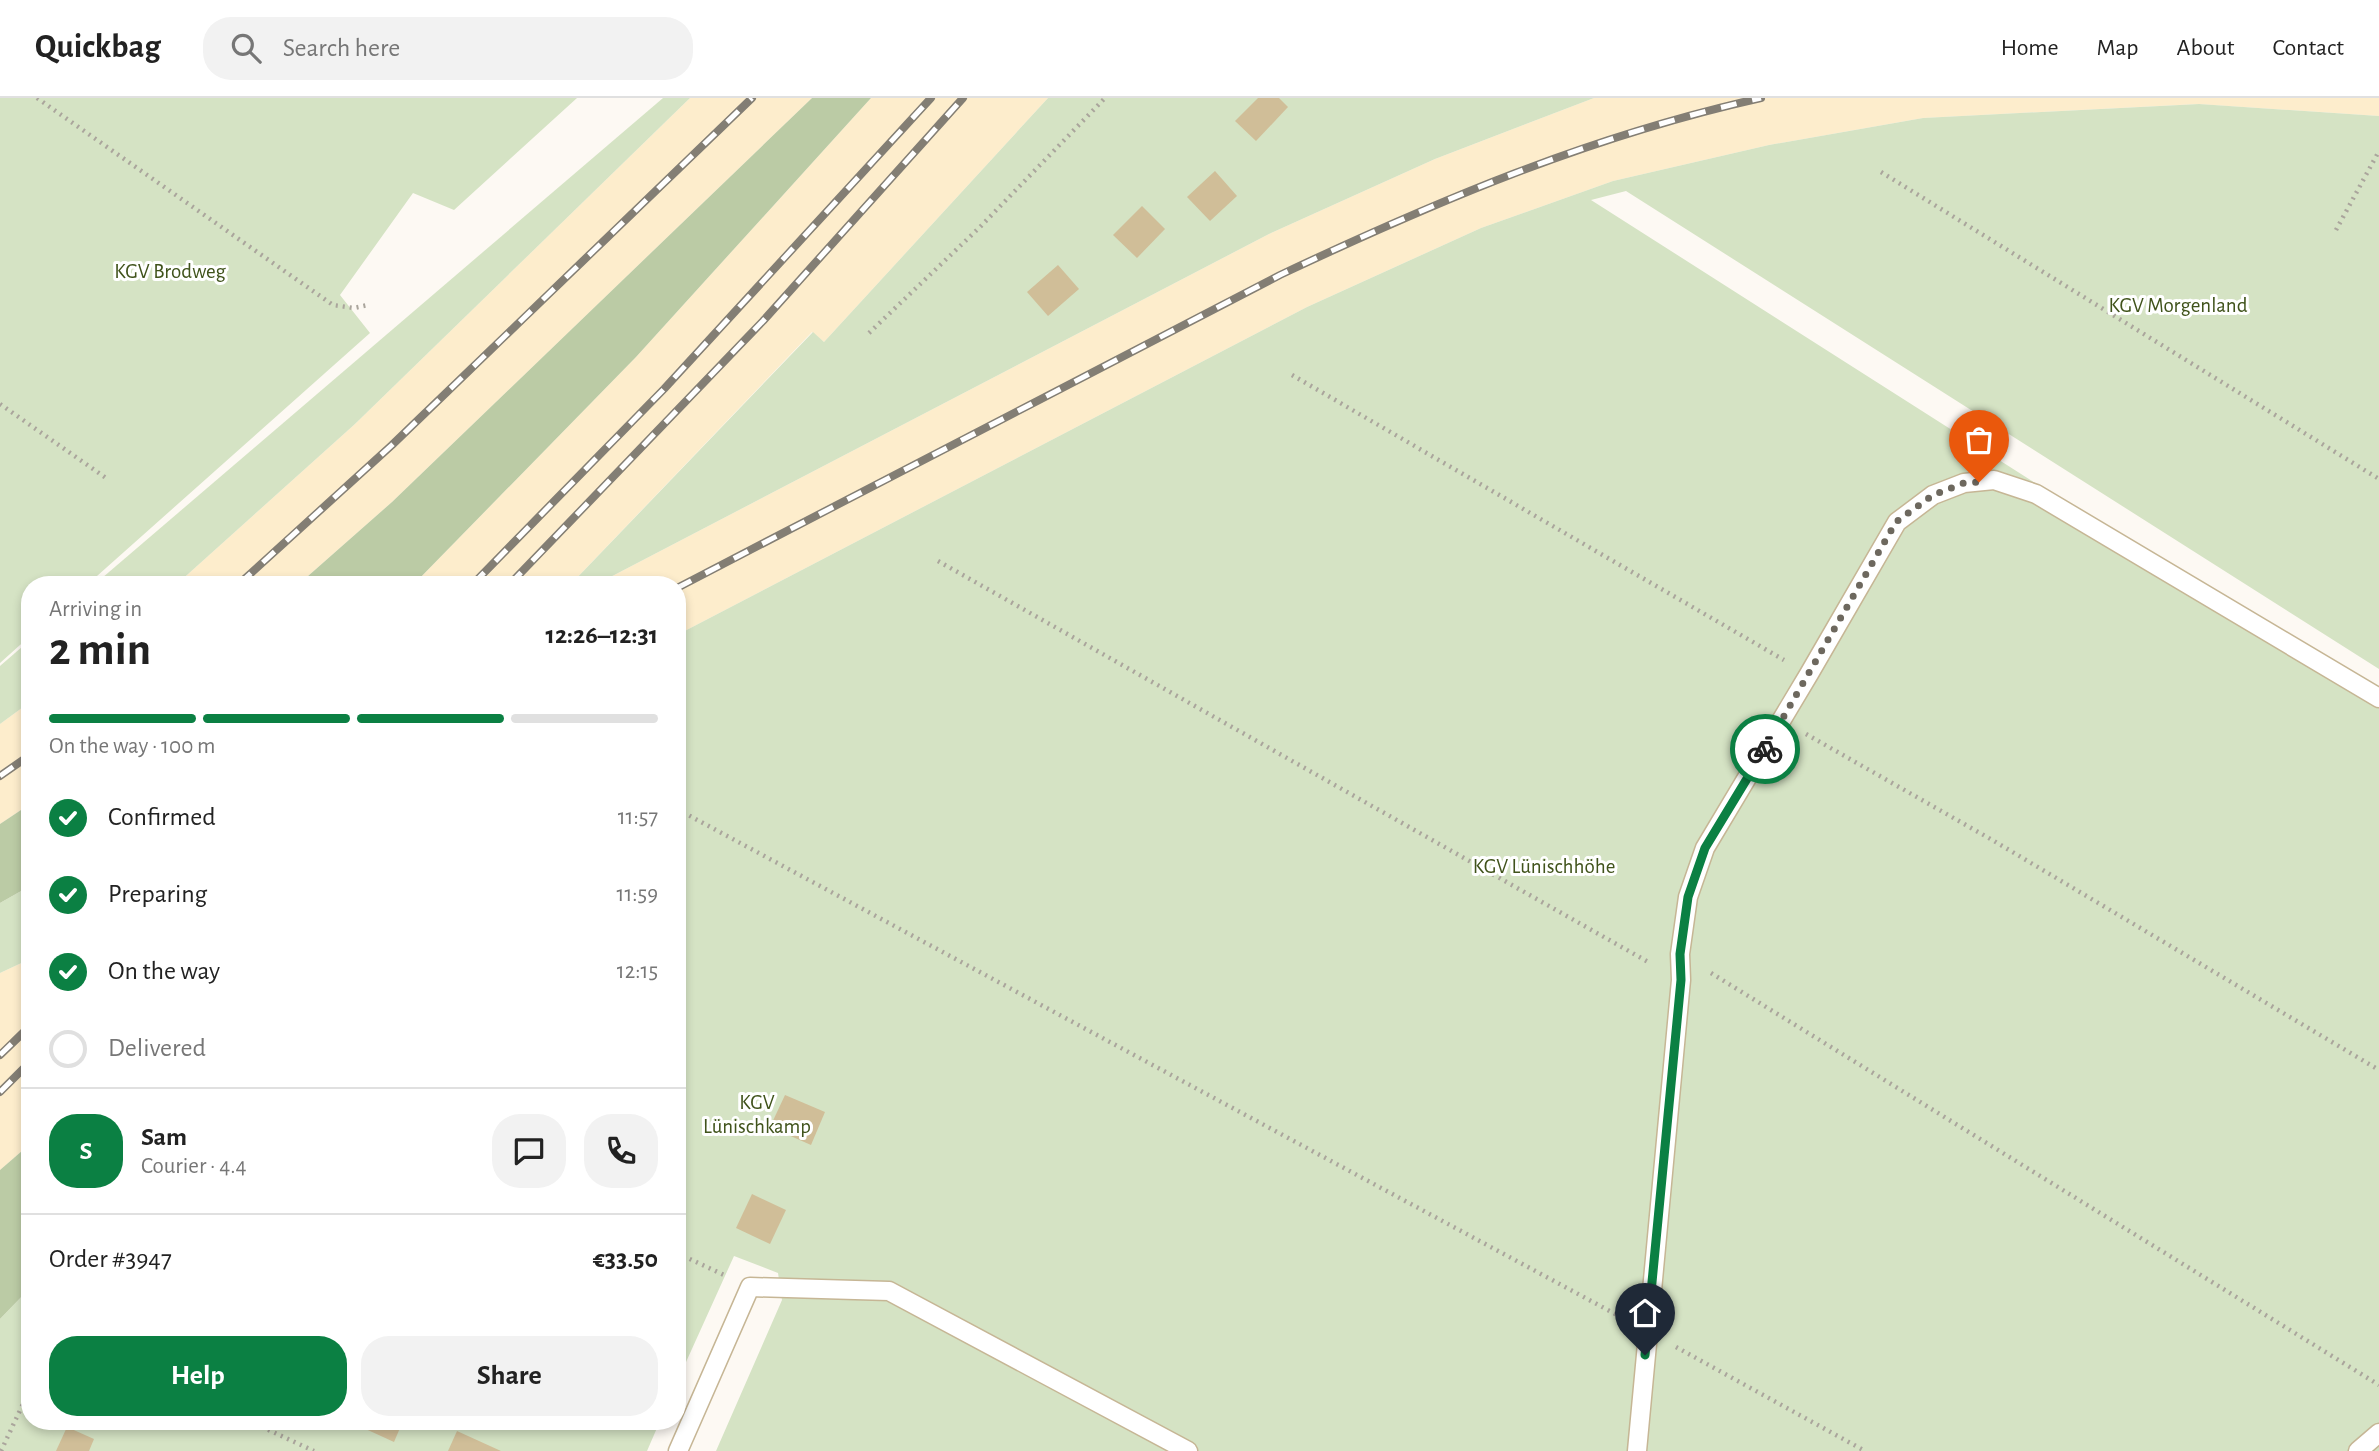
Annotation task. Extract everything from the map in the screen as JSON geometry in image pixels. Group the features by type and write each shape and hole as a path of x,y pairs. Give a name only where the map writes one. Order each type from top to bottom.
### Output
{"lane":[{"path":"1637,1451 1681,980 1680,954 1688,897 1705,848 1896,522 1933,495 1964,483 1994,480 2036,494 2379,698"},
{"path":"678,1451 751,1287 889,1291 1188,1451"},
{"path":"2358,1451 2379,1433"}],"path":[{"path":"37,98 333,305 354,308 368,305"},
{"path":"869,333 980,227 1105,98"},
{"path":"2336,230 2379,151"},
{"path":"1881,172 2379,480"},
{"path":"1292,375 1809,674"},
{"path":"0,404 106,478"},
{"path":"939,561 1681,980"},
{"path":"1782,720 1994,841 2379,1070"},
{"path":"686,814 1865,1451"},
{"path":"1680,954 2379,1385"},
{"path":"686,1258 751,1287"},
{"path":"1,1451 21,1409"},
{"path":"268,1430 314,1451"}],"shaded area":[{"path":"690,98 812,98 392,502 308,576 186,576 355,424"},
{"path":"871,98 1048,98 824,342 812,332 579,576 422,576 636,357"},
{"path":"1594,98 2379,98 2379,116 2198,104 1923,118 1769,145 1613,181 1481,228 1307,307 686,630 686,576 612,576 1269,234 1435,159"},
{"path":"21,709 21,810 0,824 0,724"},
{"path":"21,963 21,1152 0,1170 0,973"}],"green space":[{"name":"KGV Brodweg","path":"0,98 577,98 454,210 413,193 340,295 370,333 97,576 21,576 21,644 0,663"},
{"path":"663,98 690,98 355,424 186,576 104,576"},
{"path":"812,98 871,98 636,357 422,576 308,576 392,502"},
{"path":"1048,98 1594,98 1435,159 1269,234 612,576 579,576 813,332 824,342"},
{"name":"KGV Lünischhöhe","path":"2199,104 2379,116 2379,669 1626,191 1591,200 2379,702 2379,1451 716,1451 782,1300 778,1273 734,1256 686,1362 686,630 1307,307 1481,228 1613,181 1769,145 1923,118"},
{"path":"21,648 21,709 0,724 0,666"},
{"path":"21,810 21,891 0,903 0,824"},
{"path":"21,891 21,963 0,973 0,903"},
{"path":"21,1152 21,1297 0,1319 0,1170"},
{"path":"21,1297 21,1430 656,1430 647,1451 0,1451 0,1319"}],"building":[{"path":"1258,98 1279,98 1288,107 1256,141 1235,121"},
{"path":"1215,171 1237,196 1210,221 1187,197"},
{"path":"1142,206 1165,229 1137,258 1113,235"},
{"path":"1058,265 1079,289 1048,316 1027,292"},
{"path":"785,1095 825,1112 811,1145 770,1127"},
{"path":"752,1194 786,1210 770,1244 736,1228"},
{"path":"66,1430 74,1430 94,1439 89,1451 56,1451"},
{"path":"368,1430 399,1430 394,1442"},
{"path":"457,1431 501,1451 448,1451"}],"railway":[{"path":"248,576 392,445 752,98"},
{"path":"481,576 664,389 931,98"},
{"path":"518,576 763,321 963,98"},
{"path":"686,583 1280,275 1397,221 1575,151 1698,113 1761,98"},
{"path":"0,776 21,761"},
{"path":"0,1055 21,1035"},
{"path":"0,1092 21,1071"}],"way so far":[{"path":"1765,749 1896,522 1933,495 1964,483 1979,482"}],"route":[{"path":"1645,1355 1681,980 1680,954 1688,897 1705,848 1765,749"}],"park label":[{"name":"KGV Morgenland","path":"2178,305"},
{"name":"KGV Lünischkamp","path":"757,1114"}]}
